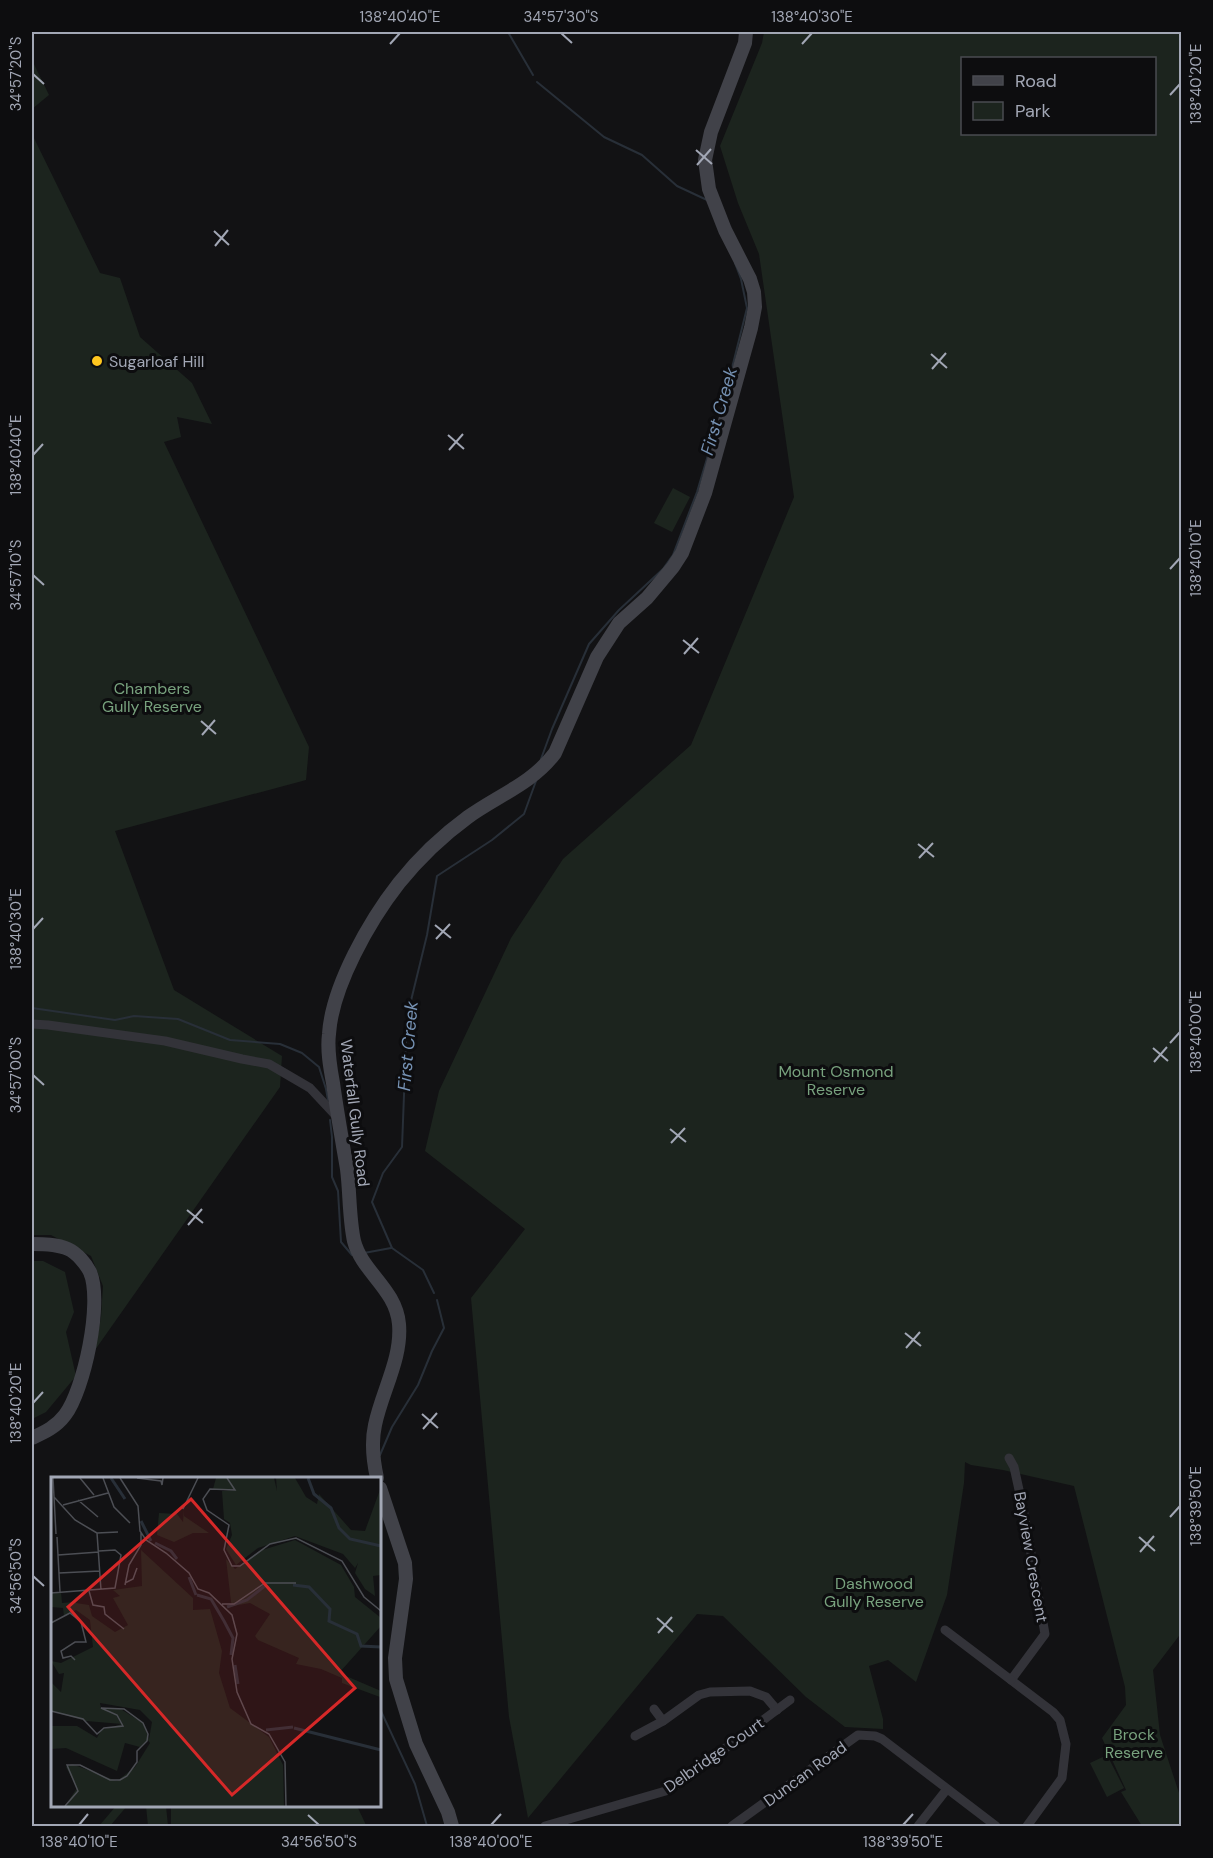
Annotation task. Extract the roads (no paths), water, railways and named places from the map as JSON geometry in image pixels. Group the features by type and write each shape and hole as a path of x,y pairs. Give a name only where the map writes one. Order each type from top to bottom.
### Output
{"street":[{"name":"Waterfall Gully Road","path":"377,1477 372,1453 375,1424 395,1362 399,1343 399,1323 397,1310 390,1295 354,1242 347,1171 330,1061 328,1035 332,1009 342,981 374,920 398,883 433,845 468,816 547,764 555,753 597,657 619,622 647,598 682,553 705,493 755,307 750,279 725,230 709,189 705,159 711,132 745,43 746,32"},
{"path":"32,1024 165,1041 233,1058 269,1064 310,1088 338,1118"},
{"path":"32,1244 68,1249 83,1261 90,1272 93,1283 95,1311 89,1350 76,1397 66,1414 55,1426 32,1438"},
{"name":"Bayview Crescent","path":"1009,1458 1014,1467 1023,1508 1045,1634 1011,1680"},
{"path":"381,1491 405,1563 406,1580 395,1658 396,1679 416,1744 448,1812 452,1827"},
{"path":"945,1630 1060,1719 1066,1744 1062,1778 1026,1827"},
{"name":"Delbridge Court","path":"635,1736 663,1721 699,1695 710,1692 750,1691 766,1697 777,1710"},
{"name":"Delbridge Court","path":"545,1827 669,1790 790,1700"},
{"path":"654,1709 663,1721"},
{"name":"Duncan Road","path":"732,1827 858,1735 875,1736 882,1740 947,1790"},
{"path":"918,1827 947,1790 996,1827"}],"waterway":[{"path":"508,32 533,75"},
{"path":"537,82 604,137 642,155 677,186 707,200"},
{"name":"First Creek","path":"722,408 747,308 735,263"},
{"name":"First Creek","path":"541,759 589,644 619,610 663,569 673,555 697,492 717,425"},
{"name":"First Creek","path":"434,1293 423,1270 392,1248 372,1202 383,1173 402,1147 407,1017 427,935 437,876 492,840 524,814 536,781"},
{"path":"32,1008 115,1020 134,1016 178,1019 230,1040 280,1044 302,1053 319,1067 328,1100"},
{"path":"330,1120 332,1177 338,1191 341,1242 352,1255"},
{"path":"364,1253 391,1248"},
{"name":"First Creek","path":"380,1455 392,1427 418,1385 444,1328 437,1300"},
{"name":"First Creek","path":"381,1711 415,1784 427,1826"}],"place":[{"name":"Sugarloaf Hill","path":"97,361"}],"park label":[{"name":"Chambers Gully Reserve","path":"152,697"},
{"name":"Mount Osmond Reserve","path":"836,1080"},
{"name":"Dashwood Gully Reserve","path":"874,1592"},
{"name":"Brock Reserve","path":"1134,1743"}]}
